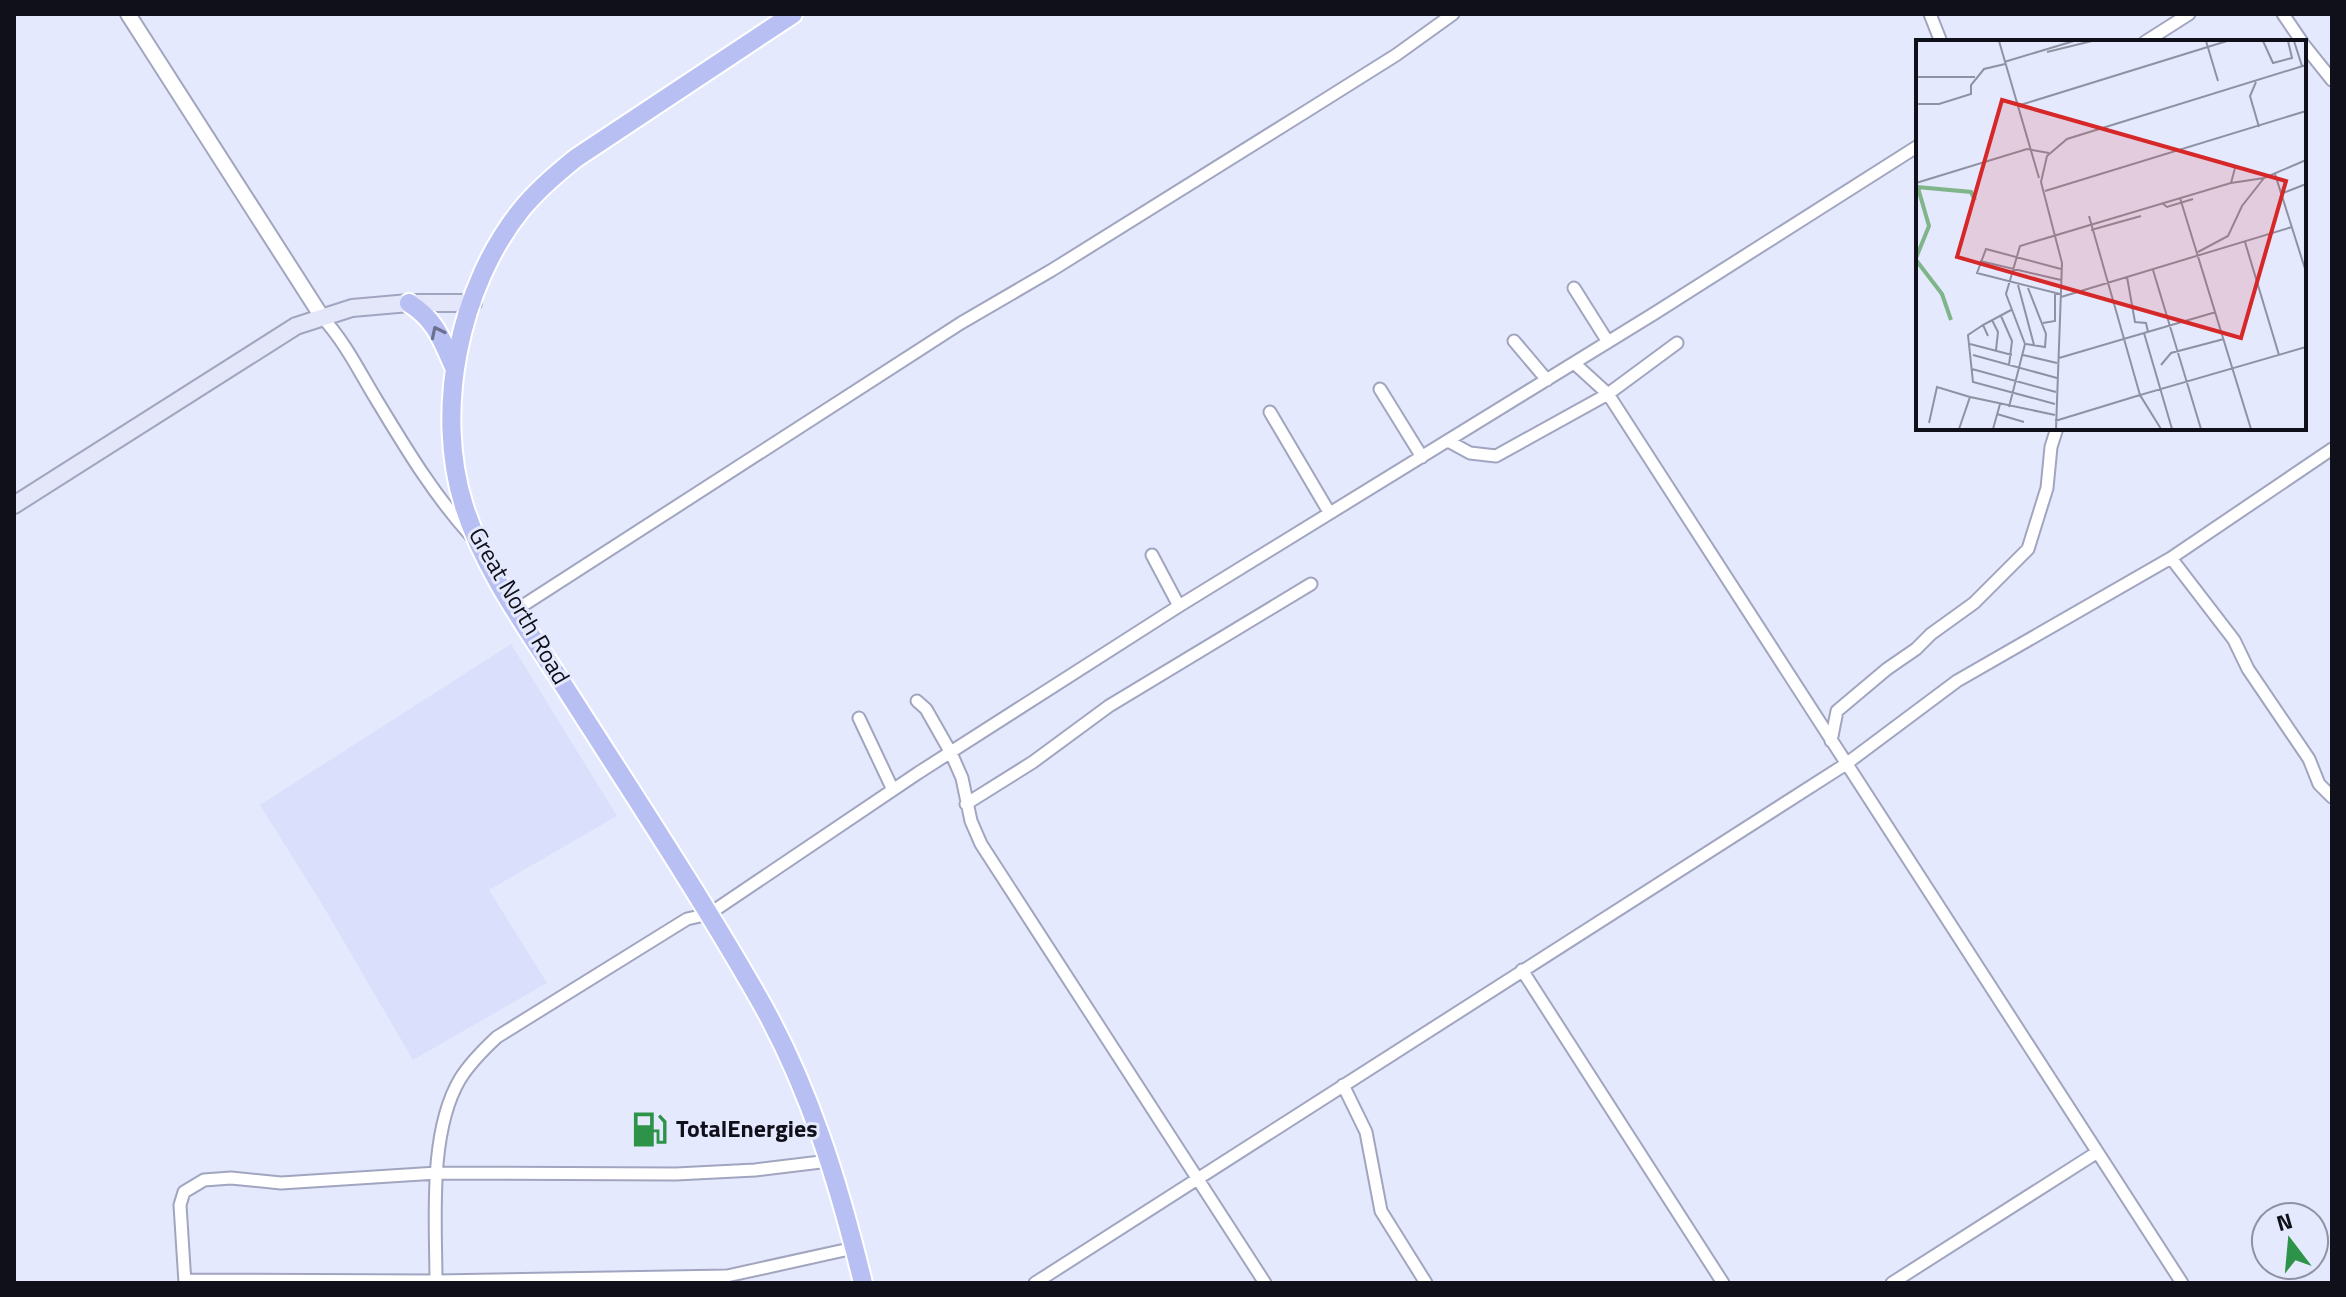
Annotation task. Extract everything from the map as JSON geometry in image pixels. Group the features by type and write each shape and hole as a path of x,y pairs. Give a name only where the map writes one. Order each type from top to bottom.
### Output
{"highway":[{"name":"Great North Road","path":"793,14 576,158 546,181 519,212 483,274 463,330 451,398 450,434 464,504 479,545 516,610 709,914 792,1058 829,1161 863,1283"},
{"path":"409,303 435,324 455,369"}],"main road":[{"path":"14,505 296,326 352,308 409,303 473,303"}],"street":[{"path":"128,14 322,317 342,339 410,456 442,504 479,545"},
{"path":"516,610 961,323 1052,270 1347,86 1453,14"},
{"path":"1930,14 1940,40"},
{"path":"2148,40 2189,14"},
{"path":"2283,14 2300,40"},
{"path":"2164,40 2170,27"},
{"path":"2306,48 2332,80"},
{"path":"436,1282 437,1173 445,1112 459,1081 477,1055 497,1037 687,919 709,914 893,790 1179,606 1547,380 1916,147"},
{"path":"1574,288 1608,342"},
{"path":"1514,341 1547,380"},
{"path":"1448,441 1470,453 1496,456 1608,394 1677,343"},
{"path":"1574,363 1608,394 2182,1283"},
{"path":"1380,389 1422,457"},
{"path":"1270,412 1329,512"},
{"path":"1831,741 1837,711 1974,603 2028,549 2047,488 2051,447 2056,430"},
{"path":"1035,1283 1846,764 1957,681 2171,558 2332,449"},
{"path":"1152,555 1179,606"},
{"path":"2171,558 2234,640 2248,669 2309,759 2319,784 2332,797"},
{"path":"966,804 1033,762 1109,706 1311,584"},
{"path":"917,701 926,709 951,753 962,778 966,804 981,844 1265,1283"},
{"path":"859,718 893,790"},
{"path":"1522,970 1723,1283"},
{"path":"1343,1085 1366,1132 1381,1211 1426,1283"},
{"path":"1892,1283 2096,1153"},
{"path":"829,1161 755,1170 676,1174 437,1173 281,1183 231,1178 204,1180 184,1192 180,1205 185,1281 436,1282 727,1276 854,1248"}],"shaded area":[{"path":"511,644 617,816 489,890 547,983 413,1060 260,805"}],"place":[{"name":"TotalEnergies","path":"650,1129"}]}
